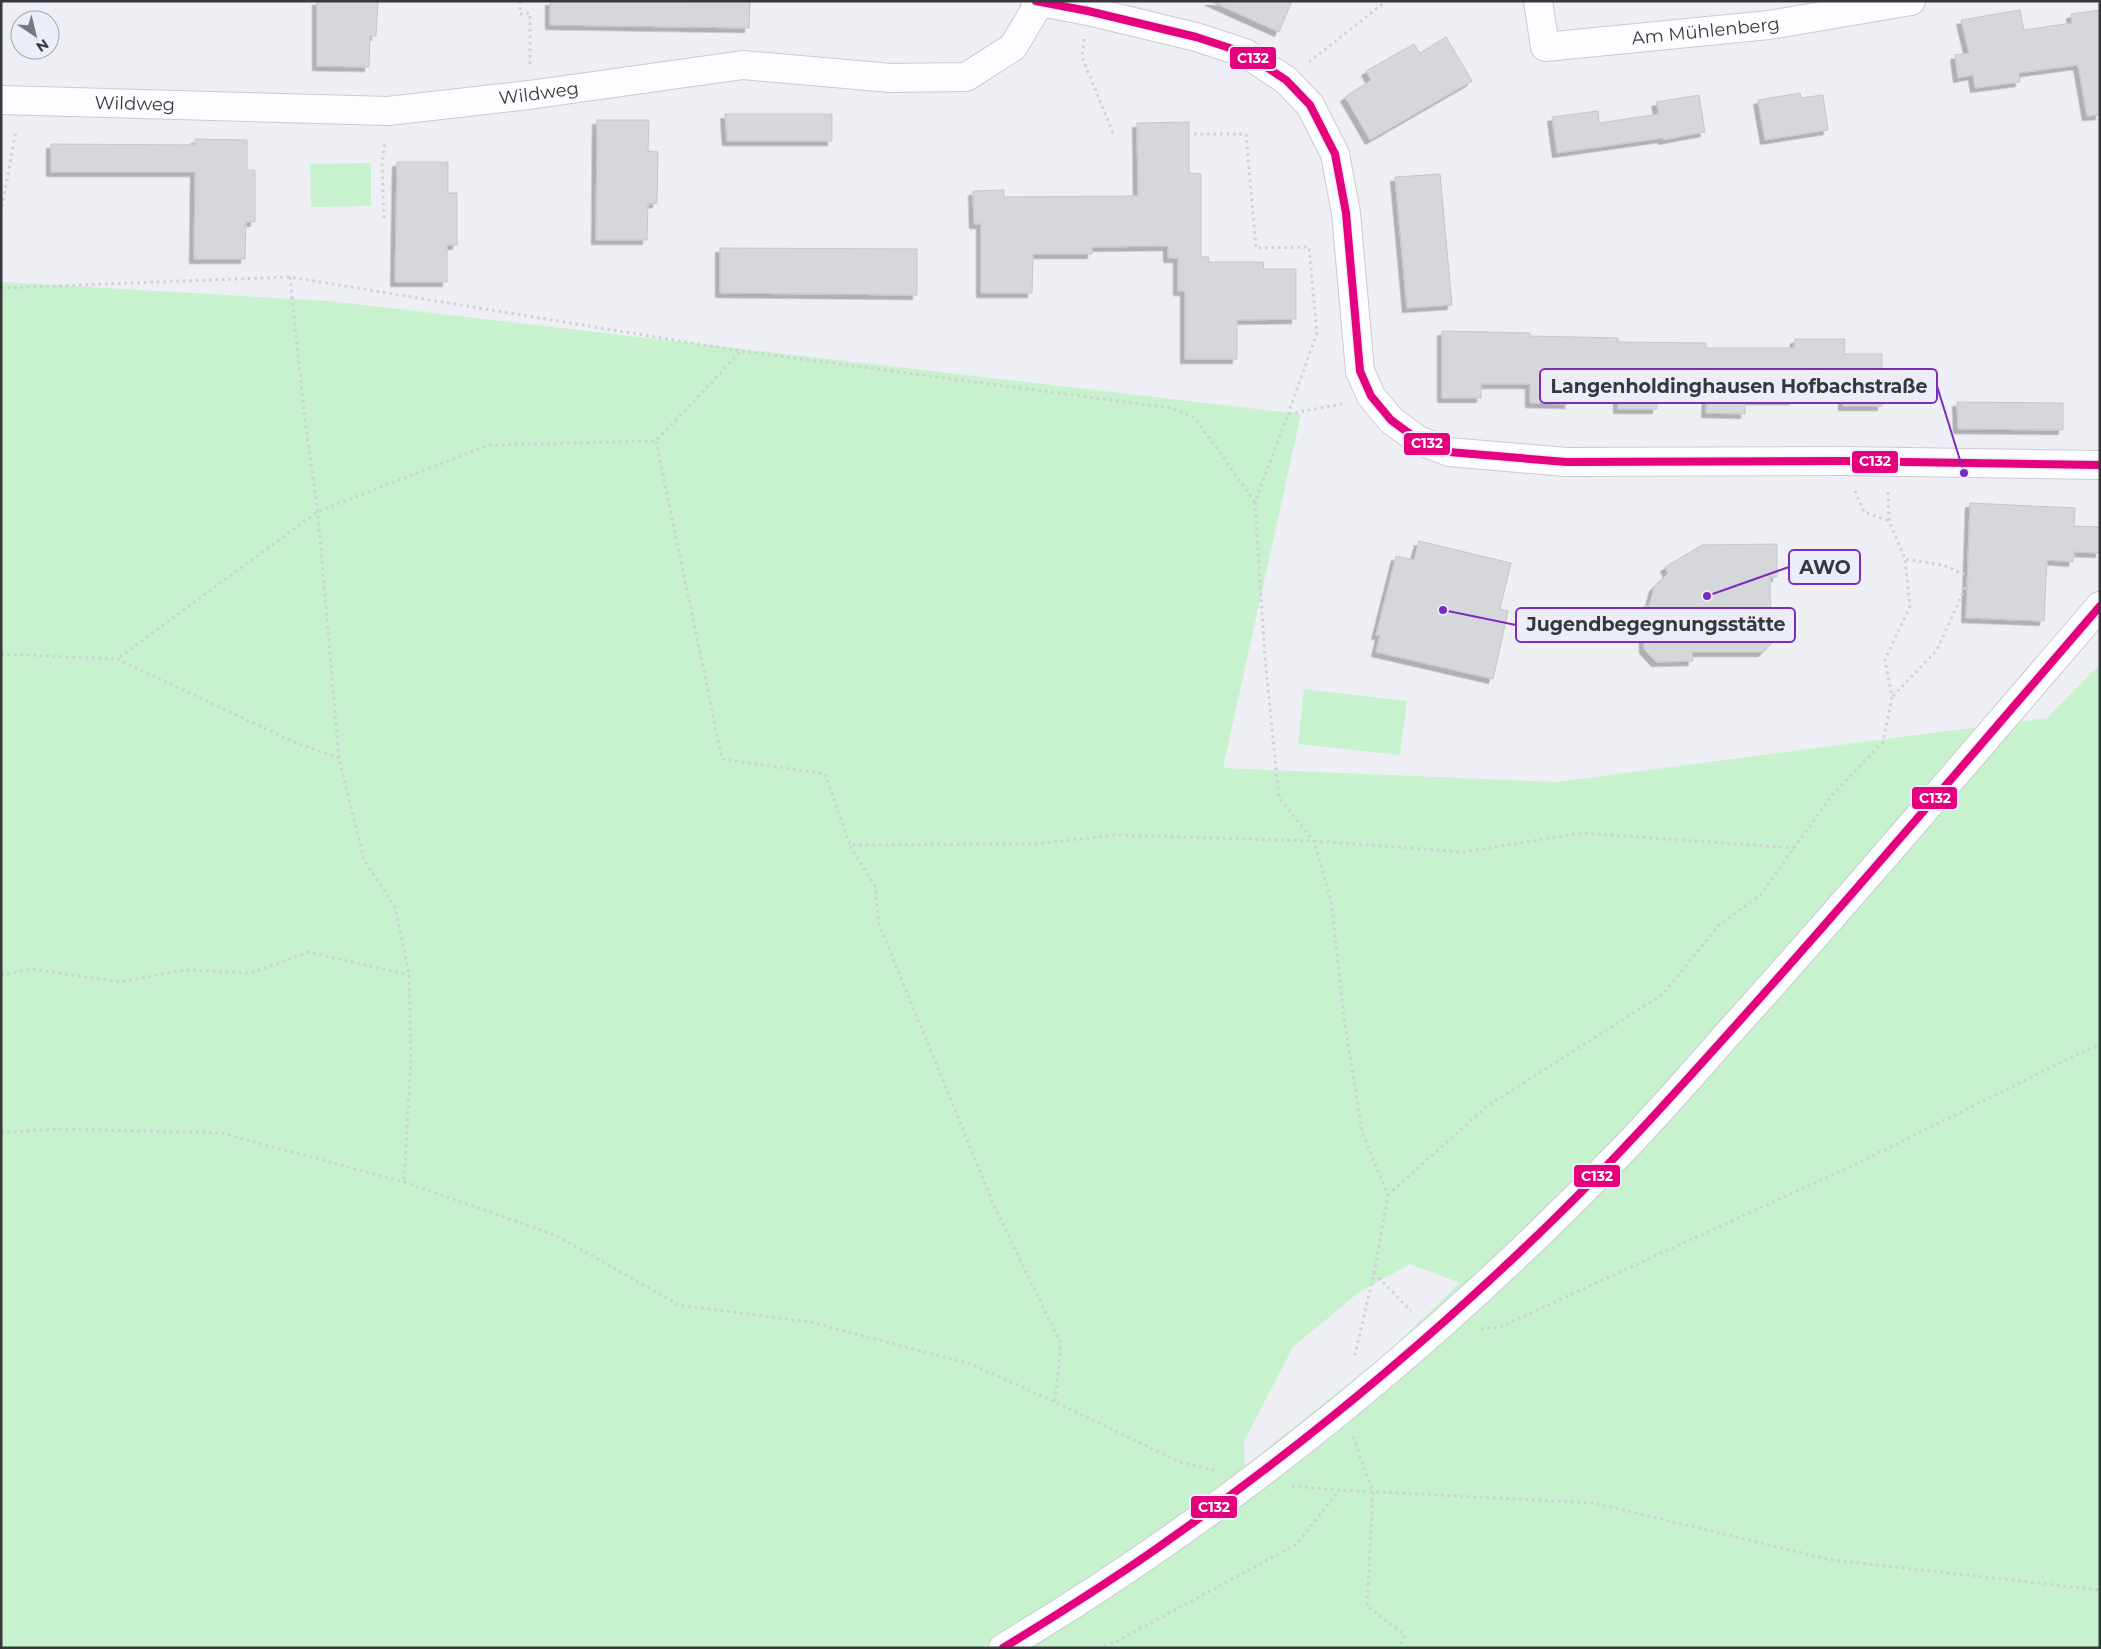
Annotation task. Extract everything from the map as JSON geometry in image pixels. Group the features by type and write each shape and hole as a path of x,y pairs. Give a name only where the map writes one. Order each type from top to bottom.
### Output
{"street":[{"path":"1035,1 1088,11 1196,37 1245,53 1286,80 1310,106 1335,154 1346,213 1360,371 1371,396 1391,420 1418,440 1449,452 1566,462 1842,461 2100,465"},
{"name":"Am Mühlenberg","path":"1538,1 1544,47 1769,25 1911,1"},
{"name":"Wildweg","path":"11,100 388,111 529,95 743,65 891,78 966,77 1012,47 1040,2"},
{"path":"1003,1648 1144,1558 1250,1482 1432,1332 1525,1247 1623,1150 1789,966 2100,606"}],"path":[{"path":"520,1 520,14 530,13 529,95"},
{"path":"1286,80 1385,2 1390,1"},
{"path":"1088,11 1082,57 1113,133"},
{"path":"1,213 11,100"},
{"path":"1194,134 1246,134 1256,248 1309,247 1317,333 1255,502 1265,658 1279,798 1314,841 1331,900 1344,1017 1362,1132 1388,1195 1374,1273 1432,1332"},
{"path":"382,164 384,218"},
{"path":"1,288 290,277 741,351 1172,408 1195,418 1255,502"},
{"path":"290,277 317,512 339,758 364,860 395,907 409,975 411,1060 404,1182"},
{"path":"117,659 317,512 489,445 656,441 741,351"},
{"path":"1288,414 1344,404 1360,371"},
{"path":"656,441 722,759 825,774 850,845 875,886 879,924 995,1208 1061,1344 1055,1402"},
{"path":"1842,461 1864,512 1889,521"},
{"path":"1388,1195 1486,1107 1663,994 1719,925 1760,895 1833,794 1883,742 1892,697 1885,660 1910,606 1906,559 1889,521 1887,462"},
{"path":"1892,697 1937,650 1970,576 1942,565 1906,559"},
{"path":"1,654 117,659 294,742 339,758"},
{"path":"850,845 1035,844 1114,835 1314,841 1464,852 1582,833 1794,848"},
{"path":"1,974 31,969 120,982 185,970 251,974 309,952 409,975"},
{"path":"1480,1329 1500,1327 1856,1164 2082,1052 2100,1045"},
{"path":"1,1133 55,1129 221,1133 404,1182 556,1235 679,1305 810,1322 971,1364 1180,1462 1250,1482 1339,1490 1594,1503 1832,1560 2100,1590"},
{"path":"1098,1648 1119,1640 1297,1544 1339,1490"},
{"path":"1373,1491 1367,1606 1405,1634 1399,1648"}],"green space":[{"path":"371,163 371,206 311,207 310,164"},
{"path":"1,282 329,301 1301,414 1223,768 1556,782 2047,718 2100,664 2100,1648 1,1648","holes":["1410,1264 1460,1283 1387,1353 1245,1466 1244,1441 1293,1347 1358,1293"]},
{"path":"1304,689 1407,701 1400,755 1298,744"}],"building":[{"path":"317,1 378,1 376,36 370,36 369,67 317,66"},
{"path":"550,1 750,2 749,28 550,25"},
{"path":"1210,1 1292,1 1279,32"},
{"path":"2020,10 2024,30 2072,23 2071,14 2100,10 2100,115 2087,116 2078,65 2019,73 2020,82 1975,88 1973,75 1958,78 1955,55 1969,53 1961,20"},
{"path":"1446,37 1472,81 1370,140 1345,97 1371,80 1366,71 1414,44 1420,53"},
{"path":"1800,93 1801,98 1823,95 1828,130 1765,140 1758,100"},
{"path":"1699,95 1705,132 1663,140 1663,138 1557,153 1552,117 1598,111 1599,123 1659,114 1656,102"},
{"path":"725,114 832,114 832,141 727,141"},
{"path":"597,120 649,120 648,151 658,152 657,203 648,204 647,240 596,240"},
{"path":"1189,122 1189,173 1201,174 1201,257 1209,257 1208,262 1263,262 1264,269 1296,269 1296,319 1237,320 1237,359 1185,359 1185,291 1178,291 1178,258 1168,258 1168,246 1092,247 1092,254 1033,254 1032,293 981,293 981,224 974,224 973,191 1004,190 1004,197 1138,196 1137,123"},
{"path":"195,139 247,140 247,170 255,170 255,222 246,222 245,259 194,259 195,172 51,172 51,144 195,145"},
{"path":"397,162 448,162 448,193 457,193 457,245 447,245 447,282 395,282"},
{"path":"1440,174 1452,305 1407,308 1395,177"},
{"path":"720,248 917,249 917,295 720,293"},
{"path":"1442,331 1618,338 1618,342 1706,343 1706,348 1794,348 1795,339 1845,339 1844,354 1882,354 1882,406 1843,406 1843,392 1794,391 1794,400 1745,400 1745,414 1706,413 1707,395 1657,394 1657,409 1618,409 1618,390 1570,390 1569,404 1530,403 1530,384 1481,384 1481,398 1442,398"},
{"path":"1957,402 2063,403 2063,430 1958,429"},
{"path":"1970,503 2075,508 2074,526 2100,527 2100,553 2074,552 2073,562 2047,560 2044,621 1966,618"},
{"path":"1419,541 1511,563 1500,609 1508,611 1493,679 1376,652 1380,635 1376,635 1396,556 1414,560"},
{"path":"1777,544 1777,577 1770,577 1771,644 1763,652 1692,652 1693,661 1656,662 1644,649 1643,607 1649,606 1654,587 1668,573 1665,567 1702,545"}],"transit line":[{"name":"C132","path":"1036,1 1088,11 1196,37 1245,53 1286,80 1310,105 1335,154 1346,213 1360,371 1371,396 1391,420 1418,440 1449,452 1566,462 1842,461 2100,465"},
{"name":"C132","path":"1003,1648 1129,1568 1270,1466 1414,1348 1506,1265 1601,1172 1697,1068 1879,863 2100,606"}],"place":[{"name":"Langenholdinghausen Hofbachstraße","path":"1964,473"},
{"name":"AWO","path":"1707,596"},
{"name":"Jugendbegegnungsstätte","path":"1443,610"}]}
